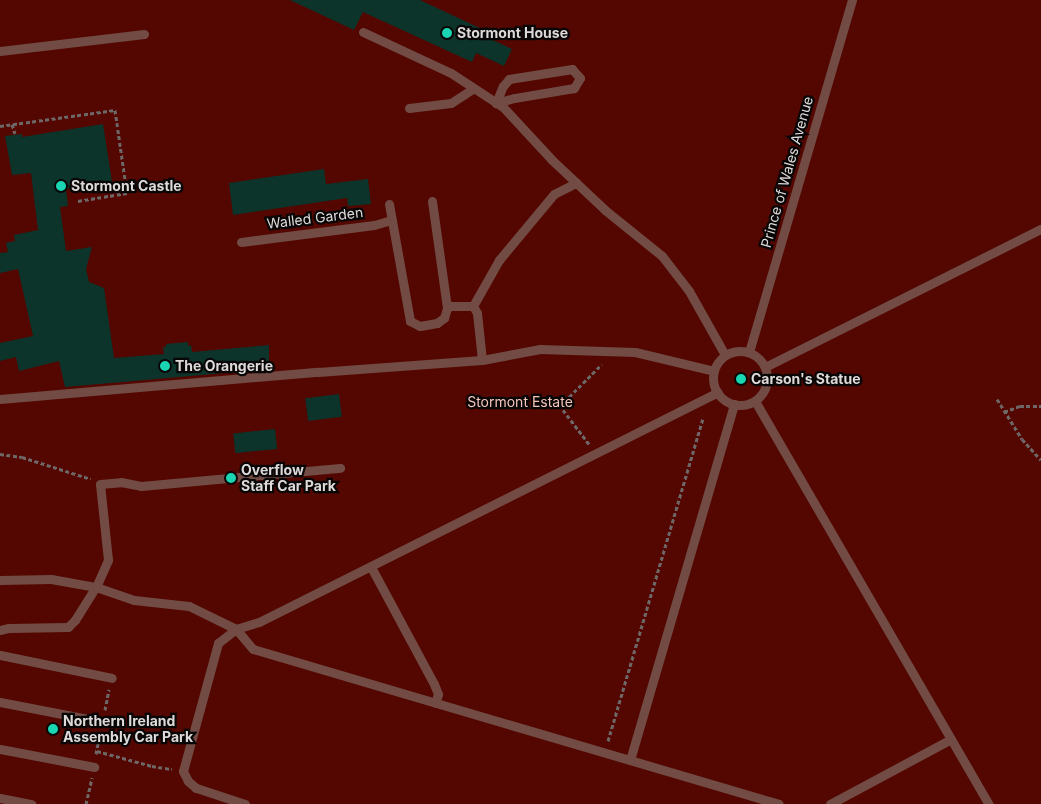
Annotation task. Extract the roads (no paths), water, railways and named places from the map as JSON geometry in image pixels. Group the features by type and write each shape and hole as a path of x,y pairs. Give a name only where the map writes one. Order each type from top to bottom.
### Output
{"lane":[{"name":"Prince of Wales Avenue","path":"749,352 852,0"},
{"path":"363,32 451,73 496,103 605,210 662,256 675,270 725,355"},
{"path":"0,51 144,34"},
{"path":"572,69 580,78 574,88 514,98 496,103 503,86 509,79 572,69"},
{"path":"409,108 451,103 474,88"},
{"path":"473,306 499,260 554,194 576,182"},
{"path":"389,204 410,321 420,326 437,323 444,318 447,308 432,201"},
{"name":"Walled Garden","path":"241,242 374,225 391,220"},
{"path":"765,367 1041,229"},
{"path":"447,308 473,306"},
{"path":"473,306 477,313 482,360"},
{"path":"0,400 318,372 482,360 540,349 635,352 714,371"},
{"path":"734,352 749,352 761,360 765,367 767,382 765,389 754,401 747,404 734,404 721,397 714,385 714,371 725,355 734,352"},
{"path":"245,804 196,788 188,781 182,771 218,643 236,629 260,622 718,392"},
{"path":"754,401 989,804"},
{"path":"630,760 734,404"},
{"path":"0,630 8,628 68,627 96,587 108,560 100,484 121,482 141,486 340,468"},
{"path":"371,567 434,684 438,694 435,703"},
{"path":"0,580 51,579 96,587 134,600 190,606 236,629 253,649 778,804"},
{"path":"0,655 112,678"},
{"path":"0,702 103,722"},
{"path":"830,804 951,739"},
{"path":"0,748 94,767"},
{"path":"0,798 31,804"}],"place":[{"name":"Stormont House","path":"447,33"},
{"name":"Stormont Castle","path":"61,186"},
{"name":"The Orangerie","path":"165,366"},
{"name":"Carson's Statue","path":"741,379"},
{"name":"Overflow Staff Car Park","path":"231,478"},
{"name":"Northern Ireland Assembly Car Park","path":"53,729"}],"park label":[{"name":"Stormont Estate","path":"520,402"}]}
